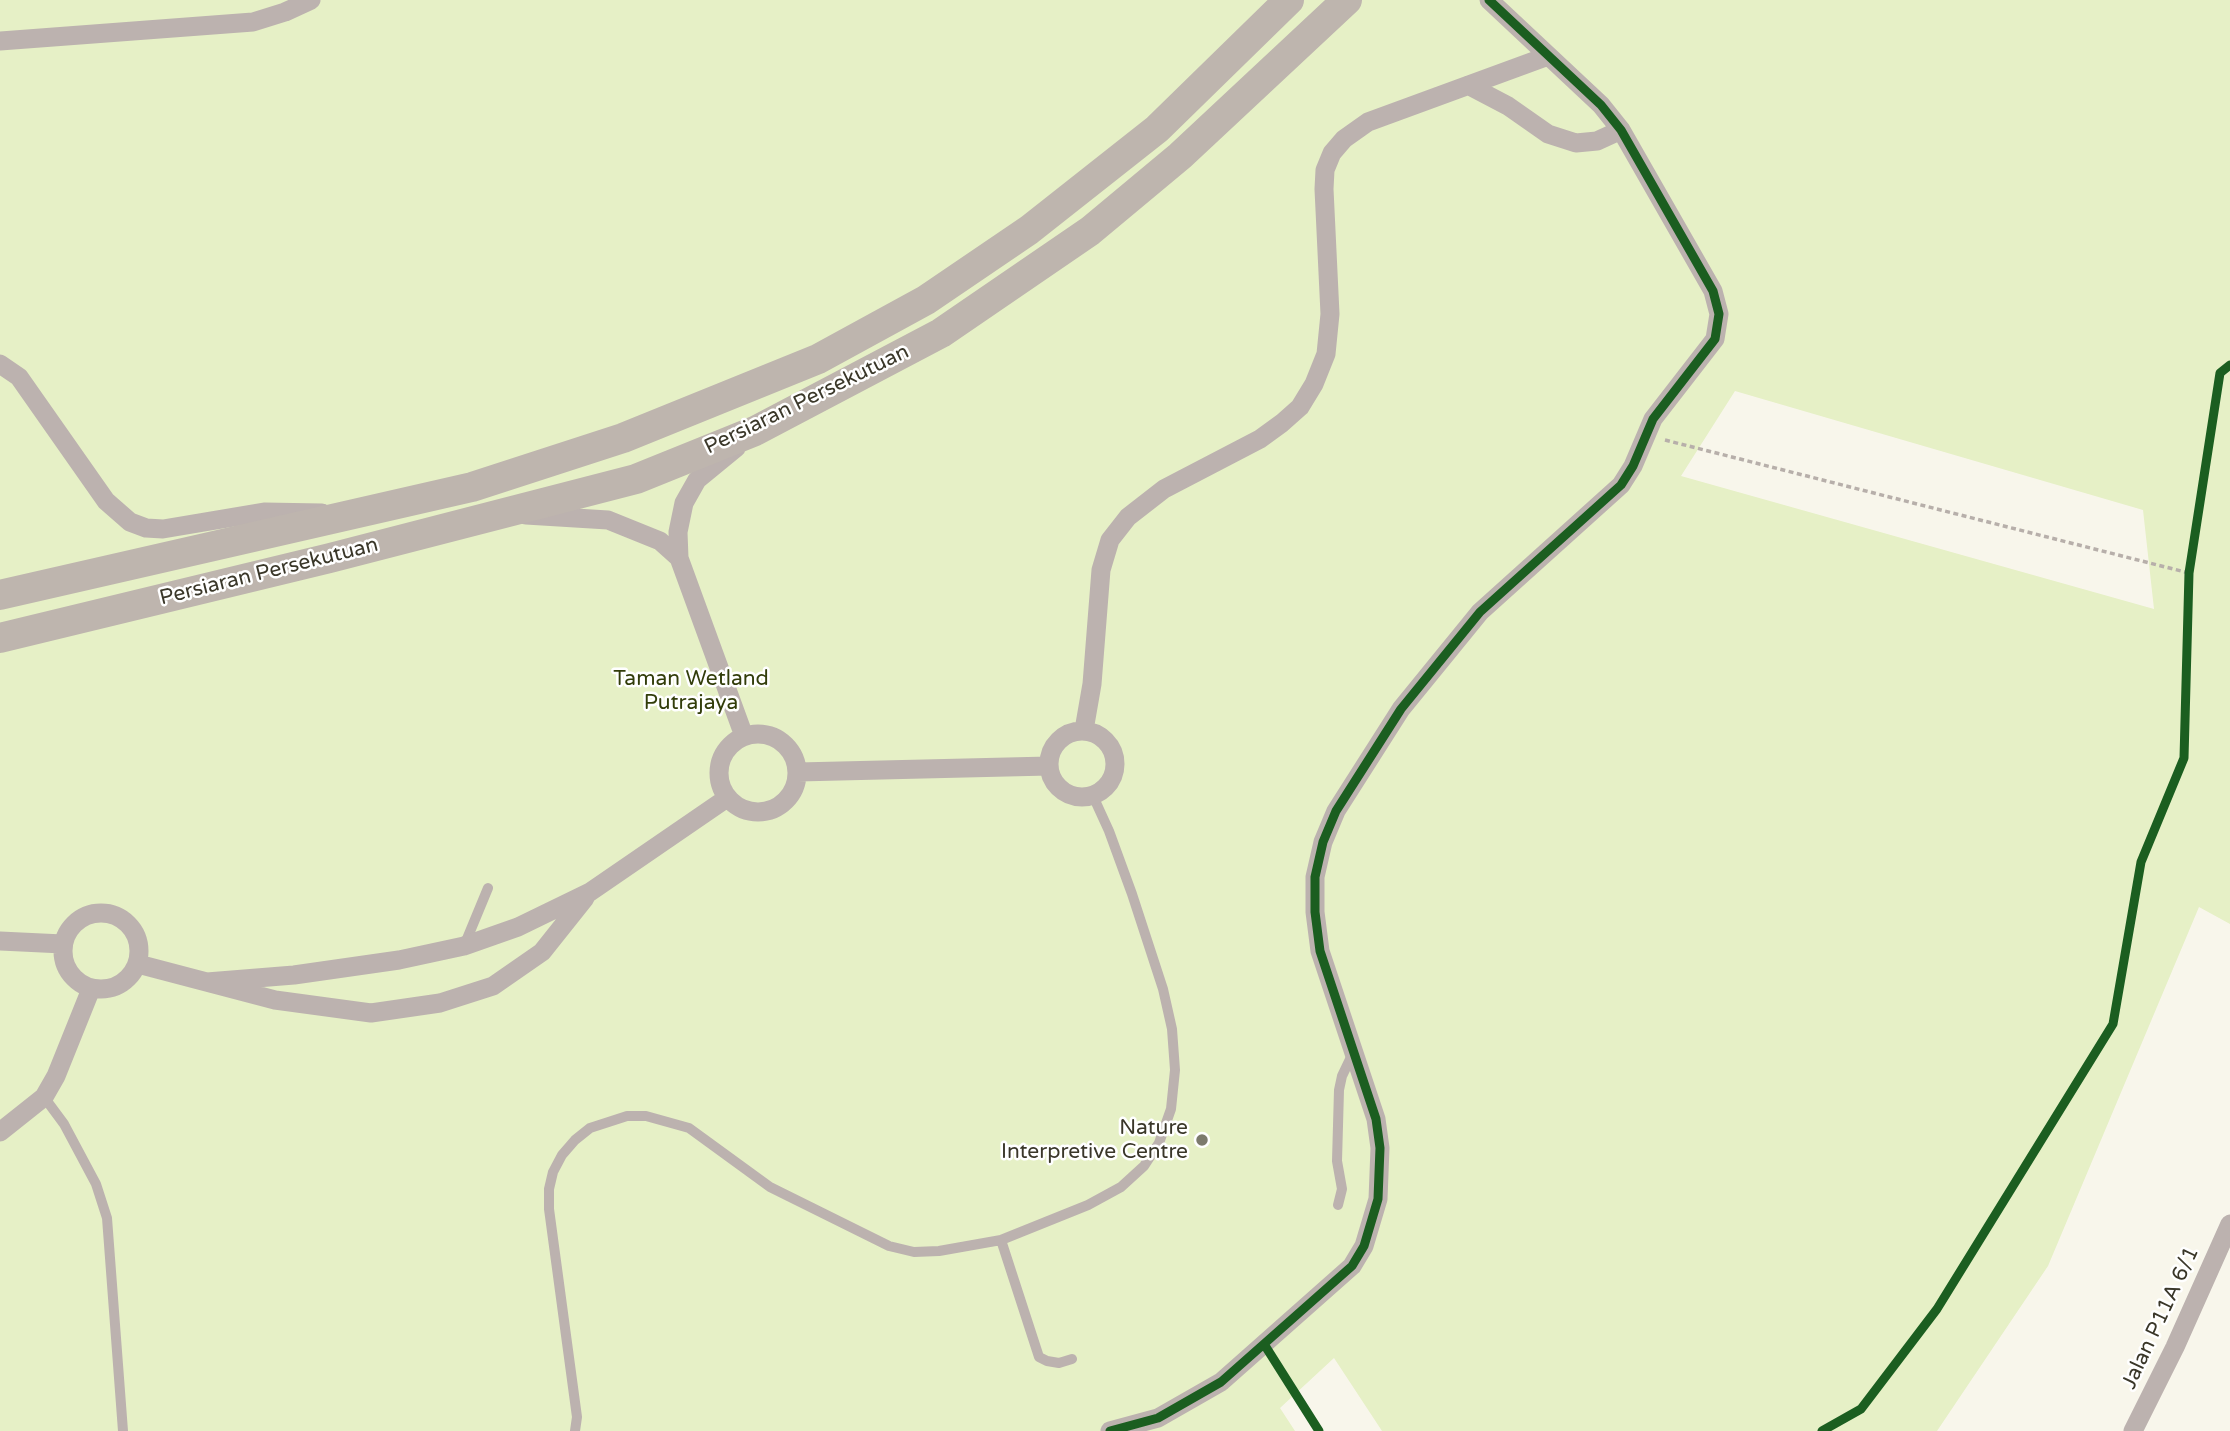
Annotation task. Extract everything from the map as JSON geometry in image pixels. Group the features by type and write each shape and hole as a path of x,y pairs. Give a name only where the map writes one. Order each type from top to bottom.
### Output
{"main road":[{"name":"Persiaran Persekutuan","path":"0,595 471,487 624,438 818,359 926,300 1029,230 1157,129 1289,0"},
{"name":"Persiaran Persekutuan","path":"0,638 330,558 636,479 755,431 941,333 1090,231 1180,156 1347,0"}],"street":[{"path":"0,41 253,22 311,0"},
{"path":"1110,1431 1158,1418 1221,1382 1352,1266 1364,1246 1378,1199 1380,1148 1376,1119 1355,1050 1320,951 1315,912 1315,877 1323,842 1336,811 1401,709 1480,612 1621,485 1633,467 1653,419 1714,339 1719,314 1713,291 1622,130 1601,105 1489,0"},
{"path":"1084,730 1092,684 1101,570 1110,540 1128,517 1164,489 1260,439 1282,423 1300,407 1314,384 1326,354 1330,314 1324,189 1325,170 1332,153 1344,139 1368,122 1548,56"},
{"path":"1468,85 1508,106 1548,134 1576,143 1597,141 1622,130"},
{"path":"0,364 106,501 130,522 146,528 163,529 264,512 305,511 348,516"},
{"path":"744,736 678,558 678,532 684,503 697,480 755,431"},
{"path":"502,514 608,520 660,541 678,558"},
{"path":"1084,730 1099,734 1110,744 1116,759 1115,775 1106,788 1093,796 1077,797 1064,792 1053,781 1049,766 1051,752 1058,740 1070,732 1084,730"},
{"path":"763,733 780,740 793,754 798,772 795,789 786,802 772,811 756,813 740,809 727,798 719,781 720,763 728,746 744,736 763,733"},
{"path":"798,772 1049,766"},
{"path":"207,982 294,975 399,960 464,946 518,927 590,892 727,798"},
{"path":"138,964 275,1000 371,1013 440,1003 493,986 542,953 590,892"},
{"path":"103,912 120,917 133,929 140,946 138,964 131,977 119,986 105,990 91,989 74,979 64,963 63,944 71,927 85,916 103,912"},
{"path":"0,941 63,944"},
{"path":"0,1132 44,1097 56,1076 91,989"},
{"name":"Jalan P11A 6/1","path":"2133,1431 2175,1347 2230,1222"}],"lane":[{"path":"575,1431 577,1416 549,1209 549,1189 553,1172 562,1155 590,1128 627,1116 646,1116 689,1128 770,1187 889,1246 914,1252 939,1251 1001,1240 1087,1205 1121,1187 1144,1166 1159,1143 1171,1109 1175,1070 1172,1029 1163,989 1109,831 1093,796"},
{"path":"464,946 488,888"},
{"path":"1338,1205 1342,1189 1337,1161 1339,1090 1342,1076 1355,1050"},
{"path":"44,1097 64,1124 96,1184 107,1218 123,1431"},
{"path":"1001,1240 1040,1357 1059,1363 1072,1359"}],"path":[{"path":"1645,435 2189,573"},
{"path":"2189,586 2191,560"}],"green space":[{"name":"Taman Wetland Putrajaya","path":"0,0 2230,0 2230,924 2199,907 2048,1266 1937,1431 1382,1431 1334,1358 1280,1408 1295,1431 0,1431","holes":["1735,391 2143,510 2154,609 1681,476"]}],"cycle path":[{"path":"1110,1431 1158,1418 1221,1382 1352,1266 1364,1246 1378,1199 1380,1148 1376,1119 1320,951 1315,912 1315,877 1323,842 1336,811 1401,709 1480,612 1621,485 1633,466 1653,419 1715,339 1719,314 1713,291 1621,130 1601,105 1489,0"},
{"path":"1822,1431 1861,1409 1937,1309 2113,1024 2141,862 2184,758 2189,573 2220,373 2230,365"},
{"path":"1264,1344 1319,1431"}],"place":[{"name":"Nature Interpretive Centre","path":"1202,1140"}]}
